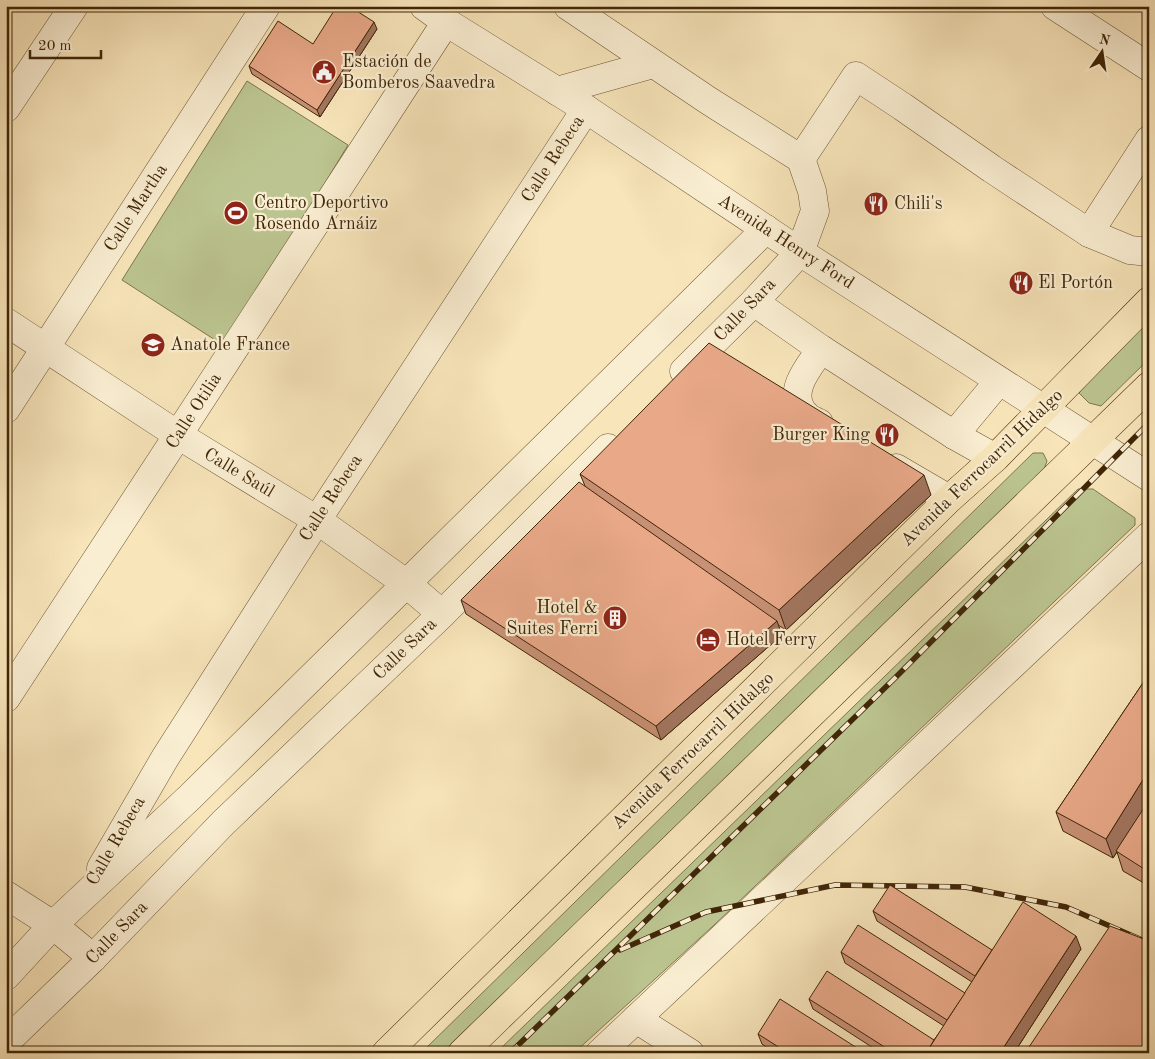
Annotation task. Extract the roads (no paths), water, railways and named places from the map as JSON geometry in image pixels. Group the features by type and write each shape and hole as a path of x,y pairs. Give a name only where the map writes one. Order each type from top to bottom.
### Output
{"main road":[{"name":"Avenida Ferrocarril Hidalgo","path":"386,1053 949,499 995,458 1149,301"},
{"path":"462,1053 1149,386"}],"street":[{"path":"6,108 74,6"},
{"name":"Calle Martha","path":"6,409 266,6"},
{"name":"Avenida Henry Ford","path":"424,6 460,21 557,90 800,252 1149,476"},
{"path":"568,6 653,64 801,159 812,191 815,211 800,252"},
{"path":"1054,6 1149,67"},
{"name":"Calle Otilia","path":"6,698 178,435 460,21"},
{"path":"557,90 653,64"},
{"path":"801,159 856,76 1089,233 1114,245 1130,250 1149,252"},
{"name":"Calle Rebeca","path":"86,894 164,758 316,520 586,109"},
{"path":"1089,233 1149,140"},
{"path":"6,976 53,925 190,797 766,229"},
{"name":"Calle Sara","path":"671,385 754,302 800,252"},
{"path":"754,302 821,349 995,458"},
{"name":"Calle Saúl","path":"6,322 178,435 316,520 408,584 442,614"},
{"path":"821,349 800,381 797,398 805,415 839,435"},
{"path":"954,434 999,380"},
{"name":"Calle Sara","path":"6,1042 93,958 223,823 442,614 622,434"},
{"path":"873,454 949,499"},
{"path":"600,1053 1149,536"},
{"path":"6,895 53,925 93,958"},
{"path":"636,1019 690,1053"}],"railway":[{"path":"510,1053 894,679 1149,423"},
{"path":"620,950 706,912 835,885 965,887 1066,907 1149,943"}],"place":[{"name":"Estación de Bomberos Saavedra","path":"324,72"},
{"name":"Chili's","path":"876,204"},
{"name":"Centro Deportivo Rosendo Arnáiz","path":"236,213"},
{"name":"El Portón","path":"1021,283"},
{"name":"Anatole France","path":"153,345"},
{"name":"Burger King","path":"887,435"},
{"name":"Hotel & Suites Ferri","path":"615,618"},
{"name":"Hotel Ferry","path":"708,640"}]}
